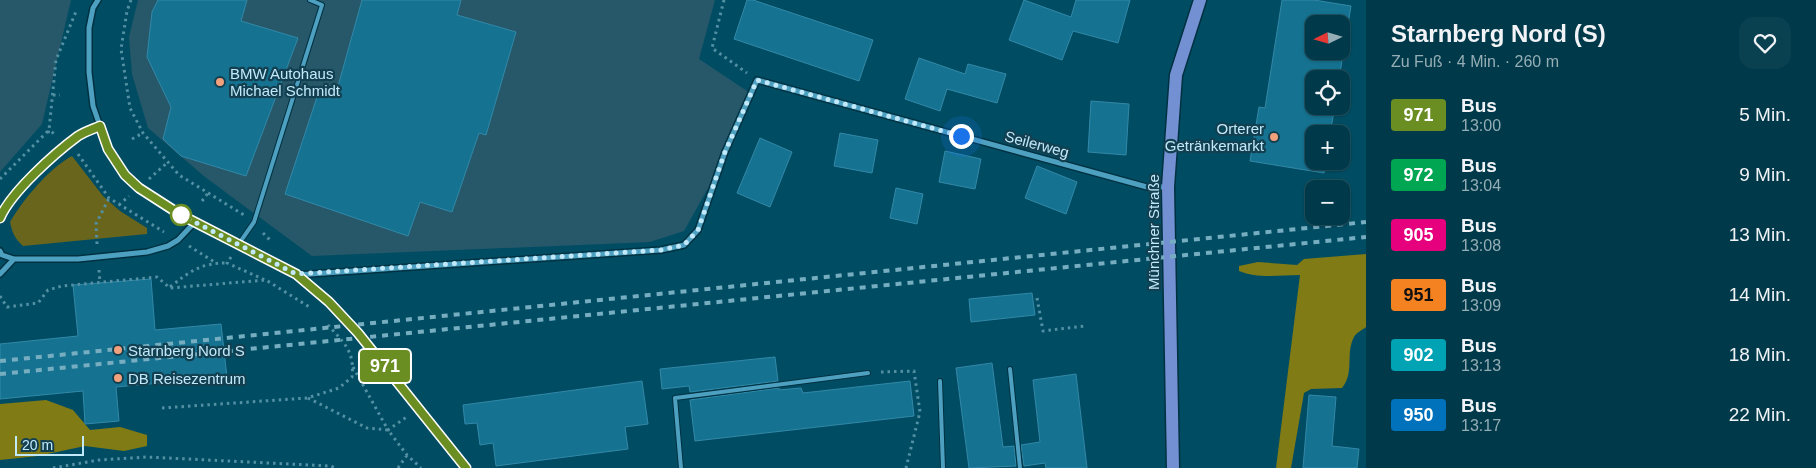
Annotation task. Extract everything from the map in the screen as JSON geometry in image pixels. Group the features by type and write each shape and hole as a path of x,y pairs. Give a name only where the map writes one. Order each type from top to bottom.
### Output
{"main road":[{"name":"Münchner Straße","path":"1173,468 1168,187 1176,75 1200,0"}],"street":[{"path":"98,0 93,8 89,28 90,88 93,106 108,149 125,175 139,188 195,222 296,274 329,302 358,333 466,468"},
{"path":"296,274 661,250 684,245 698,230 725,152 757,80"},
{"name":"Seilerweg","path":"757,80 1147,187 1168,187"},
{"path":"0,218 18,191 42,166 79,135 100,126"},
{"path":"0,251 2,255 14,259 70,259 148,252 168,246 178,240 195,222"},
{"path":"0,274 14,259"}],"lane":[{"path":"238,245 254,222 322,4 310,0"},
{"path":"1010,370 1020,468"},
{"path":"681,468 675,398 868,373"},
{"path":"940,381 943,468"}],"path":[{"path":"131,0 127,11 121,49 130,108 143,133 179,174 254,222"},
{"path":"724,0 712,48 757,80"},
{"path":"0,178 49,132 56,60 78,6"},
{"path":"53,94 60,95"},
{"path":"49,132 78,154 109,198 150,225 216,263"},
{"path":"132,139 143,133"},
{"path":"202,201 208,193"},
{"path":"100,283 96,224 109,198"},
{"path":"228,263 238,245"},
{"path":"170,288 188,272 207,264 228,263 266,280 317,311"},
{"path":"0,308 38,303 48,290 62,286 114,282 141,277 157,277 170,288 266,280"},
{"path":"0,296 7,307"},
{"path":"1037,298 1043,331 1085,326"},
{"path":"162,408 308,398 339,388 352,377 353,367 350,351 322,318"},
{"path":"353,367 388,430 407,455 421,468"},
{"path":"868,373 914,371 920,412 906,468"},
{"path":"308,398 367,428 388,430 418,408"},
{"path":"398,468 407,455"},
{"path":"53,468 99,460 147,457 330,466 336,468"}],"shaded area":[{"path":"0,0 71,0 42,124 0,172"},
{"path":"138,0 715,0 699,59 750,93 712,181 684,231 650,242 312,256 205,177 148,128 132,74 129,37"},
{"path":"72,156 103,196 120,211 147,228 147,234 23,246 20,243 14,235 10,222 37,185 54,168"},
{"path":"1366,254 1366,327 1355,336 1351,343 1346,382 1342,388 1311,389 1304,393 1291,468 1276,468 1300,275 1254,275 1239,271 1239,266 1258,262 1297,265 1304,259"},
{"path":"46,400 73,410 90,430 120,427 147,435 147,446 124,451 85,446 38,456 0,460 0,404"}],"building":[{"name":"BMW Autohaus Michael Schmidt","path":"158,0 247,0 241,21 298,38 246,176 181,156 163,139 171,107 147,57 152,12"},
{"path":"362,0 461,0 457,15 516,32 486,135 479,133 452,212 420,202 408,236 285,194 319,91 335,97"},
{"path":"747,0 753,0 873,40 859,81 734,39"},
{"path":"1024,0 1071,17 1076,0 1130,0 1118,43 1073,31 1062,60 1009,40"},
{"path":"1282,0 1314,0 1351,6 1350,15 1305,15 1305,60 1342,60 1340,70 1305,70 1305,115 1333,115 1332,125 1305,125 1305,170 1250,161 1259,107 1265,108"},
{"path":"919,58 965,74 968,64 1006,74 997,103 947,89 940,111 905,99"},
{"path":"1091,101 1129,104 1126,155 1088,152"},
{"path":"840,133 878,140 872,173 834,166"},
{"path":"760,138 792,152 770,207 737,193"},
{"path":"945,151 981,159 975,189 939,182"},
{"path":"1037,166 1077,182 1066,214 1025,198"},
{"path":"1306,170 1324,170 1324,173"},
{"path":"896,188 923,194 917,224 890,218"},
{"path":"151,279 155,330 221,324 227,377 116,387 119,421 85,424 83,391 0,399 0,344 78,336 73,285"},
{"path":"1032,293 1035,315 971,322 969,299"},
{"path":"775,357 778,381 690,392 689,386 662,389 660,369"},
{"path":"992,363 1003,447 1014,446 1016,466 969,468 956,368"},
{"path":"1076,374 1087,468 1046,468 1045,463 1024,466 1021,445 1040,442 1033,380"},
{"path":"642,381 648,424 625,427 628,449 496,466 493,443 480,445 477,423 465,424 463,405"},
{"path":"910,381 914,416 695,441 690,400 779,388 779,390 801,388 803,393"},
{"path":"1309,395 1336,397 1332,446 1359,449 1357,468 1303,468"}],"railway":[{"path":"0,361 1366,222"},
{"path":"0,374 1366,237"}],"bus line":[{"name":"971","path":"0,218 12,198 42,166 79,135 100,126 108,149 125,175 139,188 181,215 296,274 329,302 358,333 466,468"}],"place":[{"name":"BMW Autohaus Michael Schmidt","path":"220,82"},
{"name":"Orterer Getränkemarkt","path":"1274,137"},
{"name":"Starnberg Nord S","path":"118,350"},
{"name":"DB Reisezentrum","path":"118,378"}],"route":[{"path":"181,215 296,274 661,250 684,245 698,230 725,152 757,80 961,136"}]}
